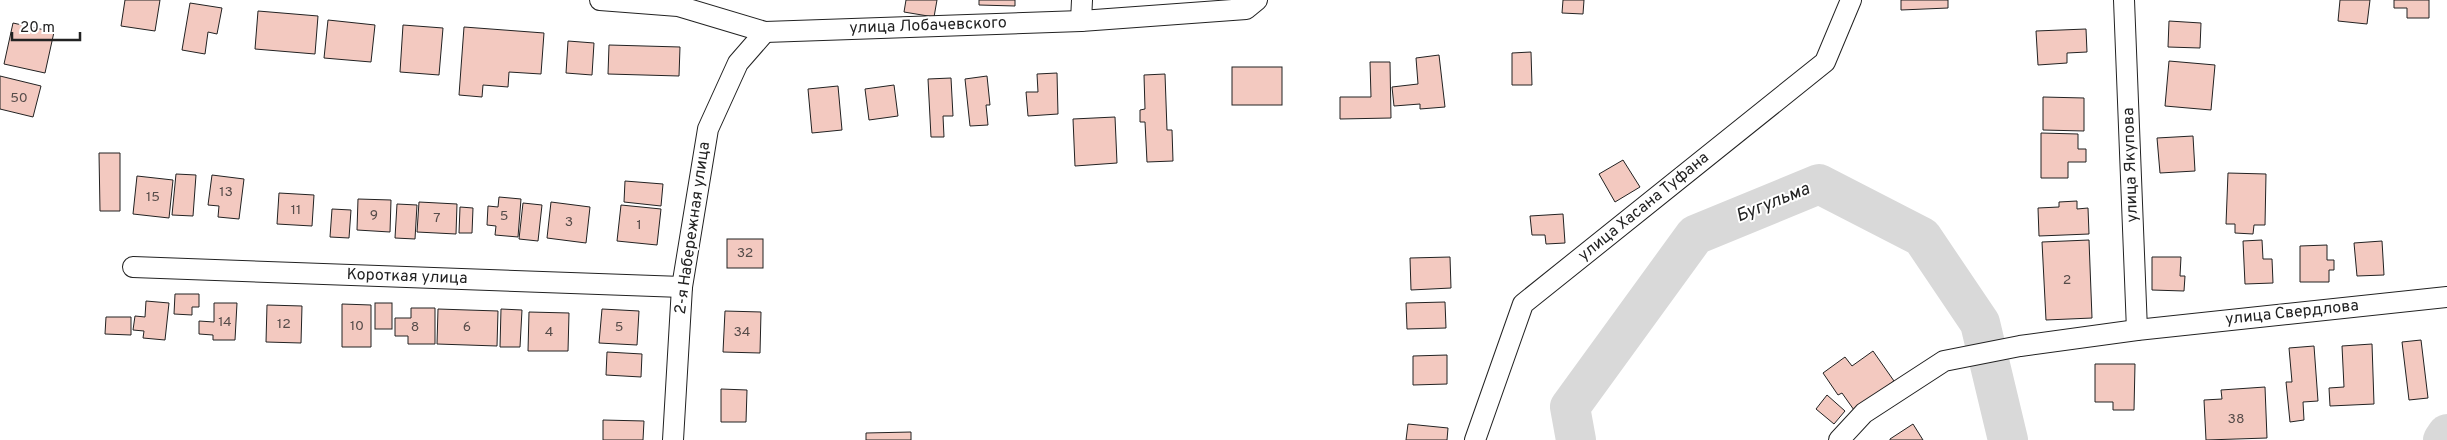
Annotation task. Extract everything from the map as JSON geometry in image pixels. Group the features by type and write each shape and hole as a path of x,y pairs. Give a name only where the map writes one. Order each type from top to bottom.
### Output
{"street":[{"name":"улица Лобачевского","path":"600,0 678,6 765,32 1081,21 1246,9 1257,0"},
{"path":"1081,21 1082,0"},
{"name":"улица Хасана Туфана","path":"1475,440 1523,304 1825,62 1851,0"},
{"name":"улица Якупова","path":"2124,0 2137,330"},
{"name":"2-я Набережная улица","path":"673,440 682,287 708,129 738,63 765,32"},
{"name":"Короткая улица","path":"133,267 682,287"},
{"name":"улица Свердлова","path":"1839,440 1864,413 1944,361 2020,346 2137,330 2447,297"}],"building":[{"path":"125,0 160,0 155,31 121,26"},
{"path":"906,0 937,0 934,17 904,12"},
{"path":"979,0 1015,0 1015,6 979,5"},
{"path":"1563,0 1584,0 1583,14 1562,13"},
{"path":"1901,0 1948,0 1948,8 1901,10"},
{"path":"2340,0 2370,0 2367,24 2338,21"},
{"path":"2394,0 2429,0 2429,18 2407,18 2407,8 2394,8"},
{"path":"190,3 222,8 217,34 208,32 205,54 182,50"},
{"path":"258,11 318,16 315,54 255,49"},
{"path":"328,20 375,25 371,62 324,58"},
{"path":"2169,21 2201,23 2200,48 2168,47"},
{"path":"13,23 54,32 45,73 4,64"},
{"path":"403,25 443,28 439,75 400,72"},
{"path":"464,27 544,33 541,74 509,72 508,87 483,85 482,97 459,95"},
{"path":"2086,29 2087,52 2067,53 2067,63 2038,65 2036,31"},
{"path":"568,41 594,43 592,75 566,73"},
{"path":"609,45 680,47 679,76 608,74"},
{"path":"1531,52 1532,85 1512,85 1512,53"},
{"path":"1439,55 1445,107 1420,109 1420,104 1394,106 1392,87 1418,84 1416,58"},
{"path":"2169,61 2215,65 2211,110 2165,106"},
{"path":"1370,62 1390,62 1391,118 1340,119 1340,97 1371,97"},
{"path":"1232,67 1282,67 1282,105 1232,105"},
{"path":"1057,73 1058,114 1028,116 1026,92 1038,92 1037,74"},
{"path":"1165,74 1167,130 1172,130 1173,161 1147,162 1145,122 1140,122 1140,110 1145,109 1144,75"},
{"path":"0,76 41,86 33,117 0,109"},
{"path":"987,76 990,105 986,105 988,125 970,126 965,79"},
{"path":"951,78 953,116 943,116 944,137 931,137 928,79"},
{"path":"894,85 898,116 869,120 865,89"},
{"path":"838,86 842,130 812,133 808,89"},
{"path":"2043,97 2084,98 2084,131 2043,130"},
{"path":"1115,117 1117,163 1075,166 1073,119"},
{"path":"2041,133 2078,134 2078,149 2086,149 2086,162 2068,162 2068,178 2041,178"},
{"path":"2193,136 2195,171 2160,173 2157,138"},
{"path":"99,153 120,153 120,211 100,211"},
{"path":"1623,160 1640,187 1615,202 1599,174"},
{"path":"2228,173 2266,174 2265,225 2254,225 2253,234 2235,233 2235,224 2226,224"},
{"path":"176,174 196,175 193,216 172,215"},
{"path":"212,175 244,179 239,219 218,217 219,206 208,205"},
{"path":"137,176 173,180 169,218 133,214"},
{"path":"625,181 663,184 661,206 624,202"},
{"path":"279,193 314,195 312,226 277,224"},
{"path":"499,197 521,199 518,237 495,235 496,226 487,225 488,206 498,207"},
{"path":"358,199 391,200 390,232 357,230"},
{"path":"2077,201 2077,209 2088,208 2089,234 2039,236 2038,208 2059,207 2059,202"},
{"path":"419,202 457,204 456,234 417,232"},
{"path":"551,202 590,207 586,243 547,238"},
{"path":"523,203 542,205 538,241 519,239"},
{"path":"397,204 417,205 415,239 395,238"},
{"path":"621,205 661,209 657,245 617,241"},
{"path":"460,207 473,208 472,233 459,233"},
{"path":"332,209 351,210 349,238 330,237"},
{"path":"1563,214 1565,243 1546,244 1545,235 1532,235 1530,216"},
{"path":"727,239 763,239 763,268 727,268"},
{"path":"2089,240 2092,318 2046,320 2042,242"},
{"path":"2262,240 2263,259 2272,259 2273,283 2245,284 2243,241"},
{"path":"2382,241 2384,275 2357,276 2354,243"},
{"path":"2327,245 2327,260 2334,260 2334,270 2329,270 2329,282 2300,282 2300,246"},
{"path":"1450,257 1451,288 1411,290 1410,258"},
{"path":"2152,257 2181,257 2180,276 2185,276 2184,291 2152,290"},
{"path":"175,294 199,294 199,307 192,307 192,315 174,314"},
{"path":"146,301 169,303 165,340 143,338 144,331 133,330 135,316 145,317"},
{"path":"1445,302 1446,328 1407,329 1406,303"},
{"path":"214,303 237,303 235,340 213,340 213,335 199,334 199,321 214,322"},
{"path":"375,303 392,303 392,329 375,329"},
{"path":"342,304 371,305 371,347 342,347"},
{"path":"267,305 302,306 301,343 266,342"},
{"path":"411,308 435,308 435,344 408,344 408,336 395,336 395,318 411,318"},
{"path":"438,309 498,311 497,346 437,344"},
{"path":"501,309 522,310 520,347 500,347"},
{"path":"602,309 639,311 637,345 599,343"},
{"path":"725,311 761,312 760,353 723,352"},
{"path":"529,312 569,313 568,351 528,351"},
{"path":"106,317 131,317 131,335 105,334"},
{"path":"2421,340 2428,398 2409,400 2402,342"},
{"path":"2372,344 2374,404 2330,406 2329,388 2344,387 2342,346"},
{"path":"2314,346 2318,401 2303,402 2304,420 2290,422 2286,382 2292,382 2289,348"},
{"path":"1873,351 1894,381 1854,410 1842,393 1838,395 1823,373 1845,357 1852,366"},
{"path":"607,352 642,354 641,377 606,375"},
{"path":"1447,355 1447,384 1413,385 1413,356"},
{"path":"2095,364 2135,364 2134,410 2113,410 2113,402 2095,402"},
{"path":"2265,387 2267,438 2206,440 2204,400 2222,399 2221,390"},
{"path":"721,389 747,390 746,422 721,422"},
{"path":"1827,395 1845,411 1834,424 1816,409"},
{"path":"603,420 644,421 643,440 603,440"},
{"path":"1408,424 1448,428 1447,440 1406,440"},
{"path":"1913,424 1923,440 1890,440 1890,439"},
{"path":"911,432 911,440 866,440 866,433"}],"waterway":[{"name":"Бугульма","path":"1576,440 1570,407 1695,235 1819,184 1922,237 1980,323 2008,440"},
{"name":"Бугульма","path":"2443,440 2447,434"}]}
